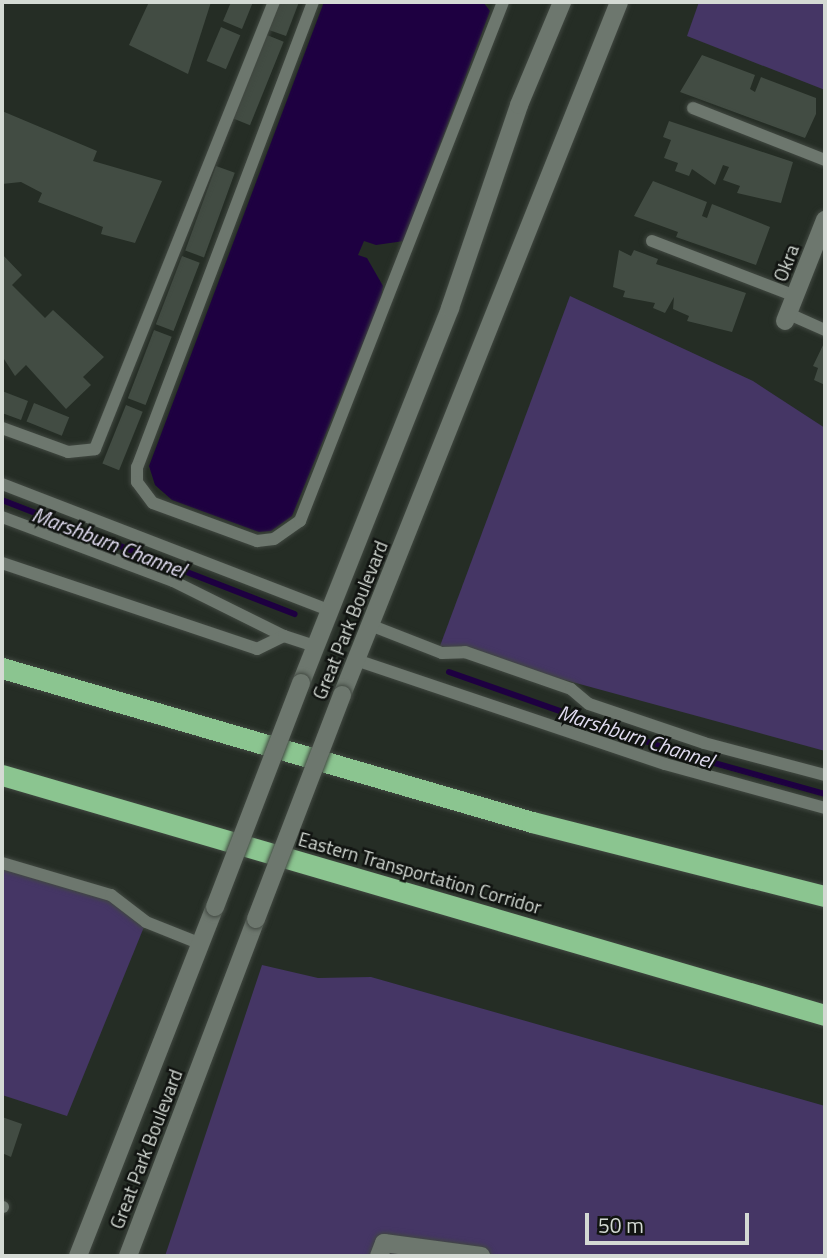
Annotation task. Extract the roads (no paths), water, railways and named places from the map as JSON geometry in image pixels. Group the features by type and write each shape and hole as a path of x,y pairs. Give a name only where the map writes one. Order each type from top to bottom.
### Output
{"highway":[{"path":"2,668 532,822 825,896"},
{"name":"Eastern Transportation Corridor","path":"2,775 825,1015"}],"main road":[{"name":"Great Park Boulevard","path":"78,1256 201,944 328,610 450,309 519,105 562,2"},
{"name":"Great Park Boulevard","path":"128,1256 342,695 619,2"},
{"name":"Okra","path":"787,318 823,230"},
{"path":"379,1256 384,1243 481,1256"}],"lane":[{"path":"2,428 68,452 95,449 274,2"},
{"path":"313,2 137,467 140,488 153,503 257,541 274,539 300,521 503,2"},
{"path":"693,108 825,160"},
{"path":"652,241 795,296"},
{"path":"787,318 825,330"},
{"path":"2,484 328,610"},
{"path":"2,517 185,586 284,636 315,646"},
{"path":"2,563 257,649 284,636"},
{"path":"370,625 442,653 464,652 571,688 589,704 704,743 825,775"},
{"path":"356,660 665,764 825,807"},
{"path":"2,863 111,895 146,922 201,944"}],"waterway":[{"name":"Marshburn Channel","path":"2,500 295,614"},
{"name":"Marshburn Channel","path":"449,672 682,754 825,794"}]}
